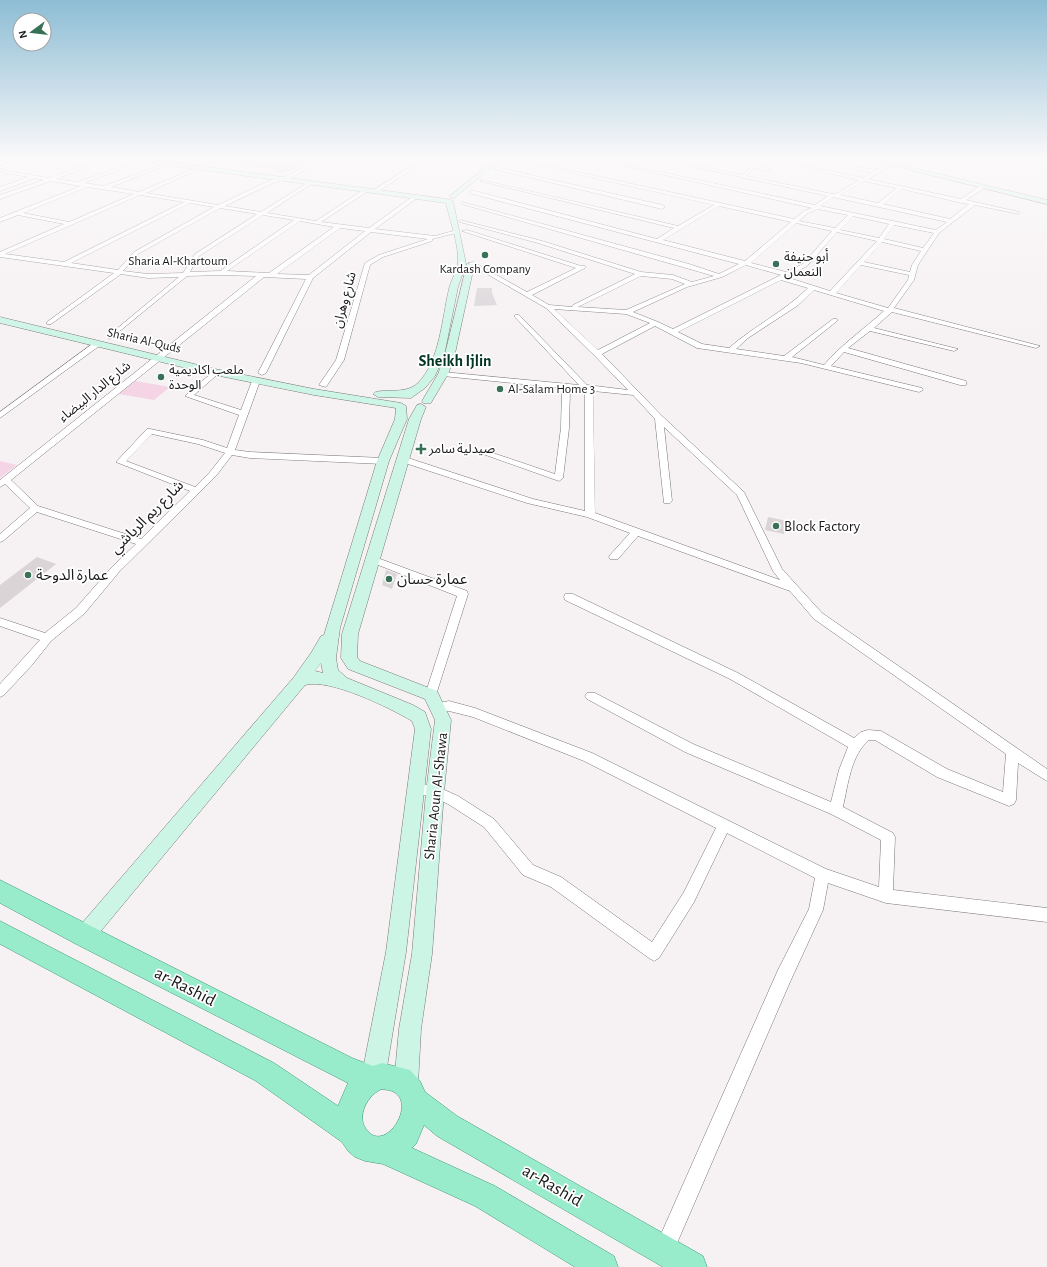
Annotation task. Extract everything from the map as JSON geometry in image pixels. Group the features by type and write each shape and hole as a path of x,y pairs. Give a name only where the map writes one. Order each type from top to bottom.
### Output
{"main road":[{"name":"Sharia Aoun Al-Shawa","path":"411,1092 410,1029 422,954 435,792 443,720 434,701 354,665 349,658 350,634 415,419 443,374 449,358 471,263 459,219"},
{"name":"Sharia Aoun Al-Shawa","path":"341,682 335,677 329,666 328,658 333,628 401,401 431,374 439,356 454,287 462,264 462,221"},
{"name":"Sharia Al-Quds","path":"0,311 166,351 314,392 401,401"},
{"name":"Sharia Al-Quds","path":"0,320 215,372 323,385 401,401"},
{"path":"401,401 413,409 424,404"},
{"name":"Sharia Aoun Al-Shawa","path":"84,936 300,681 317,657 333,628"},
{"name":"Sharia Aoun Al-Shawa","path":"300,681 314,677 341,682 407,710 419,717 423,729 396,952 372,1079"},
{"name":"ar-Rashid","path":"0,890 84,936 339,1065 372,1079"},
{"path":"0,932 265,1072 353,1133"},
{"path":"390,1076 411,1092 414,1117 409,1132 393,1146 384,1150 374,1150 365,1147 358,1141 353,1133 350,1123 352,1102 364,1084 372,1079 390,1076"},
{"name":"ar-Rashid","path":"411,1092 447,1126 692,1267"},
{"path":"384,1150 485,1196 603,1267"}],"street":[{"path":"47,219 71,224"},
{"path":"0,254 82,219"},
{"path":"63,265 155,219"},
{"path":"49,323 118,273 136,253 197,219"},
{"path":"110,337 185,275 197,255 252,219"},
{"path":"221,273 300,219"},
{"path":"301,219 338,226 435,238 461,232 581,268"},
{"path":"317,222 321,219"},
{"name":"شارع ريم الرياشي","path":"0,692 28,662 47,638 80,611 142,543 213,474 230,452 259,377 310,277 330,259 385,219"},
{"path":"522,219 720,276"},
{"path":"577,219 748,262 786,274"},
{"path":"643,219 680,228"},
{"path":"659,240 694,219"},
{"path":"782,219 925,250"},
{"path":"627,312 692,284 720,276 748,262 797,219"},
{"path":"673,332 805,265 847,219"},
{"path":"872,219 937,232"},
{"path":"948,219 952,220"},
{"path":"827,366 842,349 869,329 890,310 910,280 915,265 937,232 952,220"},
{"path":"462,221 540,242 640,274 673,277 692,284"},
{"path":"832,293 843,285 860,263 887,234 892,223"},
{"path":"271,275 338,226"},
{"path":"540,242 562,230"},
{"name":"شارع وهران","path":"323,385 340,360 367,264 381,256 435,238"},
{"name":"Sharia Al-Khartoum","path":"0,254 63,265 148,276 221,273 310,277"},
{"path":"527,295 598,260"},
{"path":"471,263 548,307 597,353 659,418 741,494 778,571 818,616 1047,776"},
{"path":"860,263 912,274"},
{"path":"571,308 640,274"},
{"name":"شارع الدار البيضاء","path":"3,482 262,275"},
{"path":"779,277 880,309 890,310 1036,346"},
{"path":"730,351 746,337 795,305 812,288"},
{"path":"548,307 627,312 656,323 700,346 827,366 919,390"},
{"path":"518,316 587,387 590,515"},
{"path":"785,359 835,320"},
{"path":"597,353 656,323"},
{"path":"869,329 954,349"},
{"path":"0,416 98,344"},
{"path":"842,349 963,383"},
{"path":"215,372 189,396 244,414"},
{"path":"443,374 587,387 634,393"},
{"path":"484,453 559,478 565,428 566,385"},
{"path":"659,418 668,501"},
{"path":"195,490 120,462 150,431 200,442 230,452 307,458 383,460"},
{"path":"402,459 530,501 590,515 794,589"},
{"path":"3,482 35,508 142,543"},
{"path":"0,539 35,508"},
{"path":"614,557 636,532"},
{"path":"372,558 463,594 434,701 475,713 588,757 822,875 886,896 1047,915"},
{"path":"569,597 734,676 857,746"},
{"path":"0,622 47,638"},
{"path":"591,696 689,748 836,810 888,837 886,896"},
{"path":"836,810 847,763 860,740 866,734 877,735 942,773 1008,800 1013,751"},
{"path":"415,788 435,792 453,800 489,823 528,870 556,882 654,953 689,897 724,825"},
{"path":"663,1251 784,976 816,910 822,875"}],"shaded area":[{"path":"135,381 170,387 154,400 119,394"},
{"path":"0,461 17,465 0,478"}],"building":[{"path":"477,288 492,288 492,293 497,305 474,306"},
{"name":"Block Factory","path":"768,517 787,521 784,534 765,530"},
{"name":"عمارة الدوحة","path":"37,557 56,564 0,608 0,585"},
{"name":"عمارة حسان","path":"386,570 397,574 392,589 382,585"}],"place":[{"name":"Kardash Company","path":"485,255"},
{"name":"أبو حنيفة النعمان","path":"776,264"},
{"name":"ملعب اكاديمية الوحدة","path":"161,377"},
{"name":"Al-Salam Home 3","path":"500,389"},
{"name":"صيدلية سامر","path":"421,449"},
{"name":"Block Factory","path":"776,526"},
{"name":"عمارة الدوحة","path":"28,575"},
{"name":"عمارة حسان","path":"389,579"}],"district":[{"name":"Sheikh Ijlin","path":"455,361"}]}
